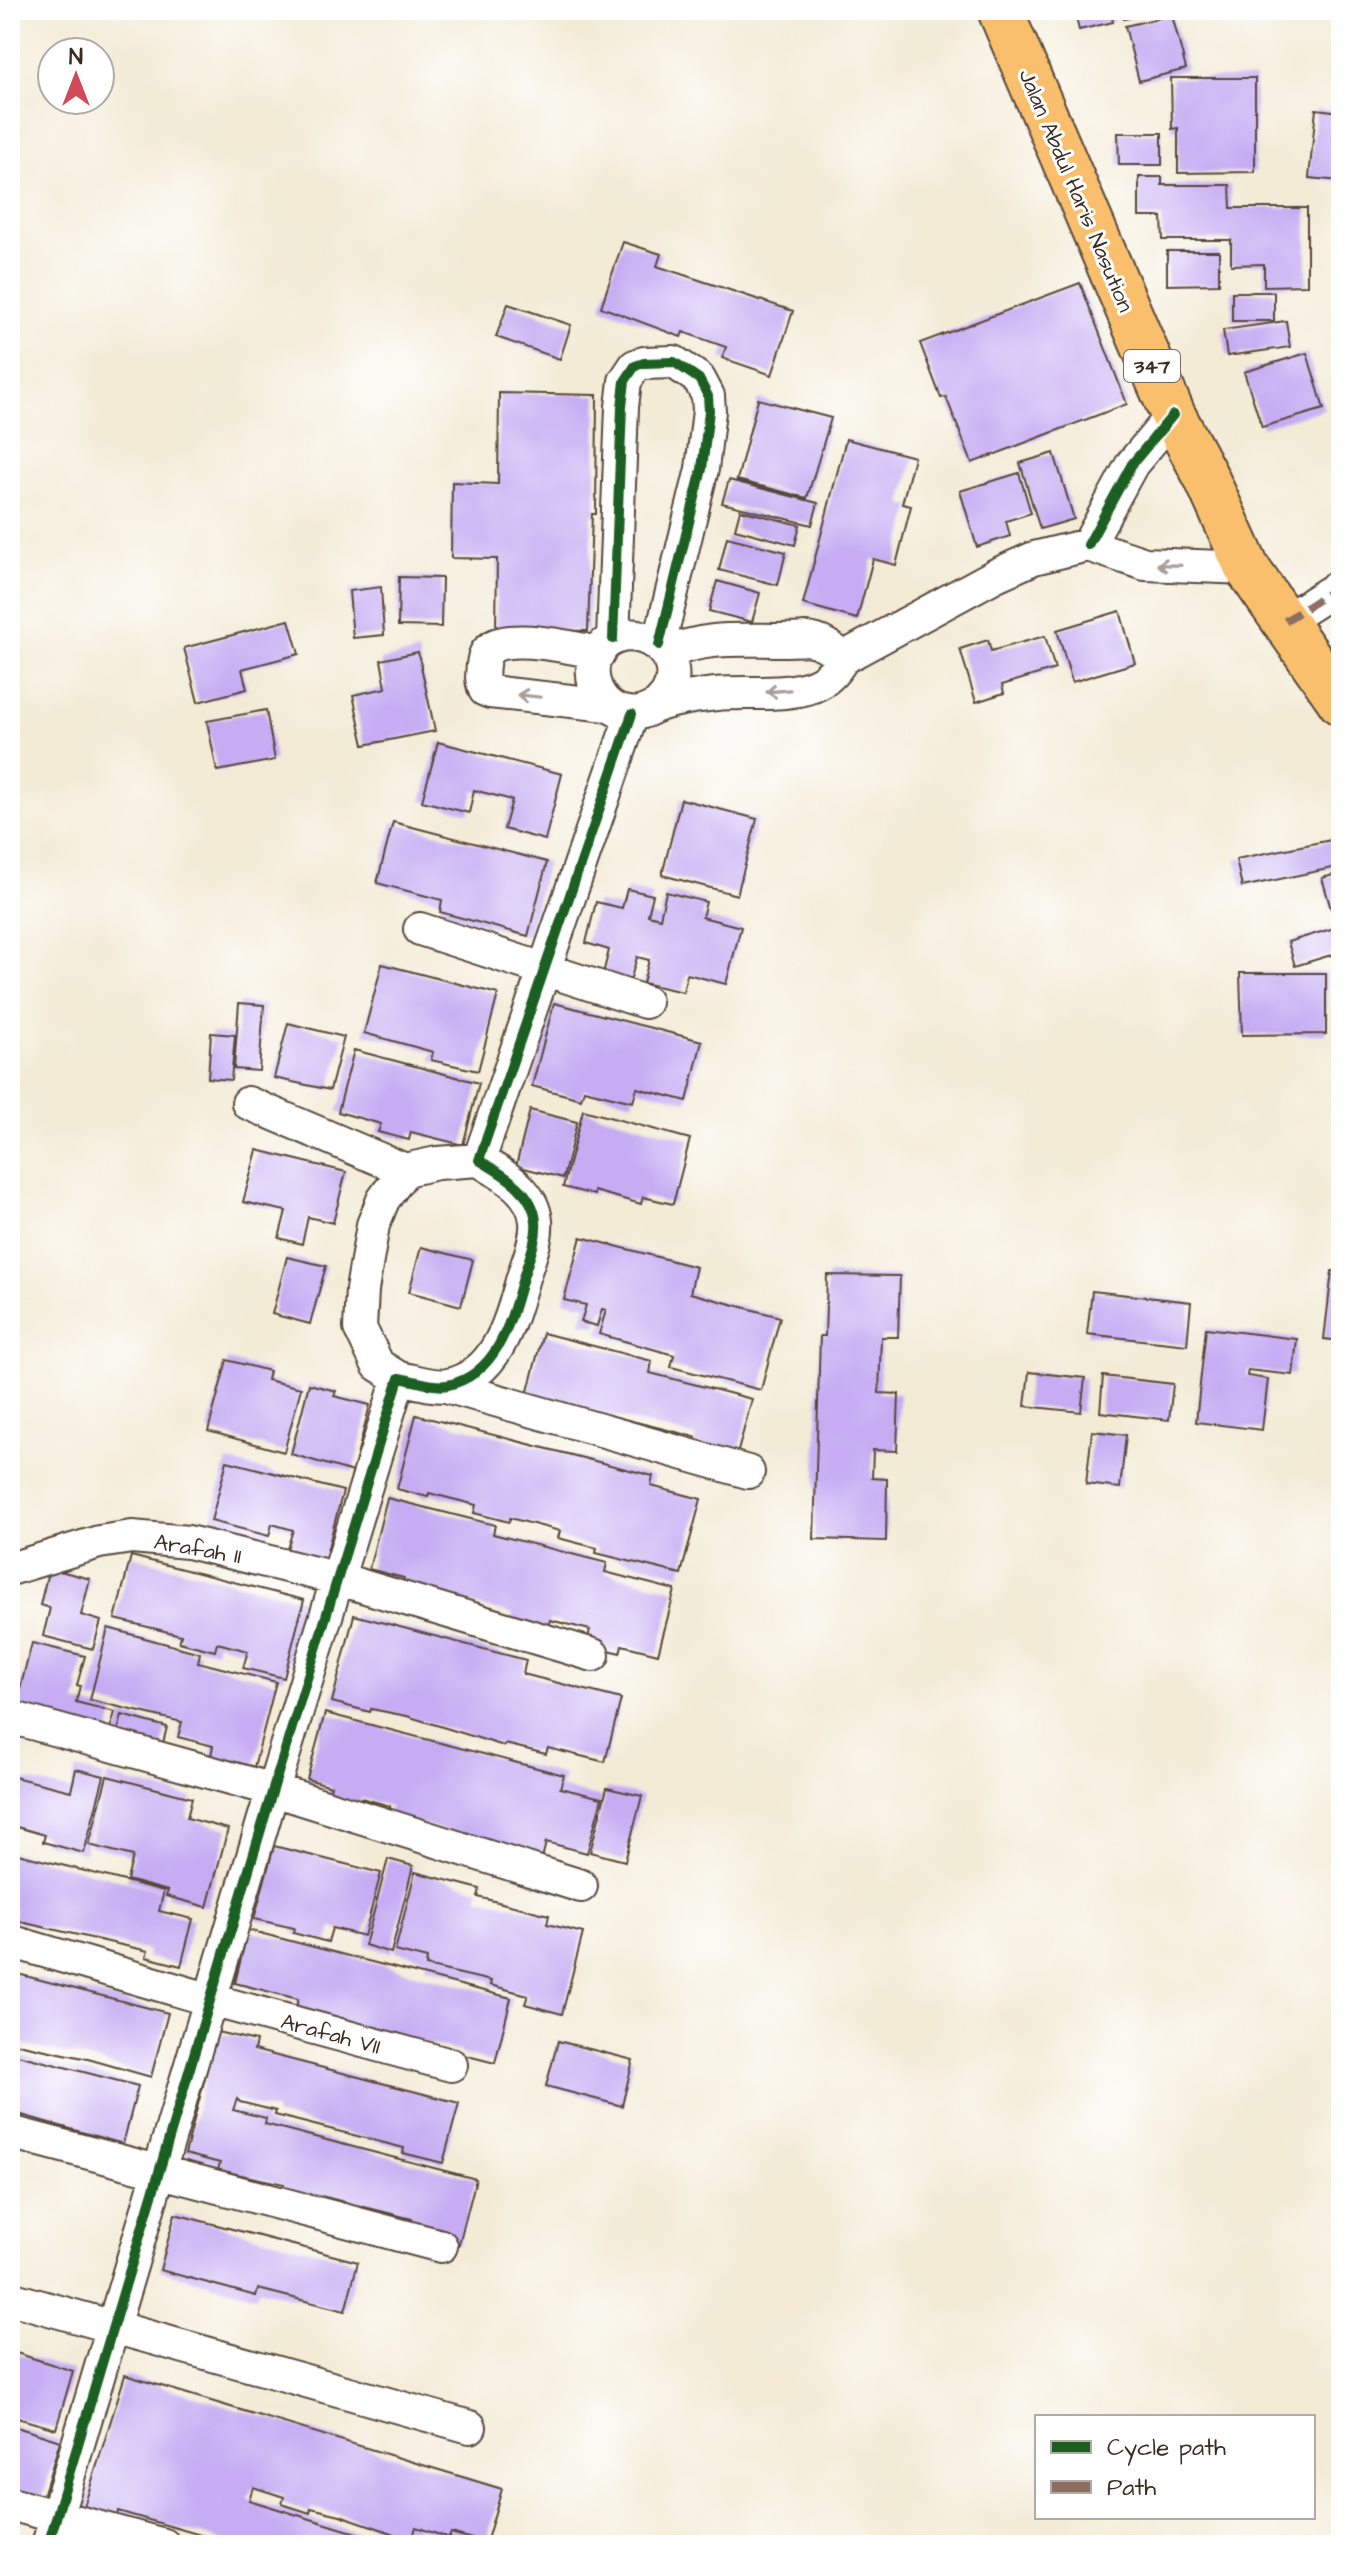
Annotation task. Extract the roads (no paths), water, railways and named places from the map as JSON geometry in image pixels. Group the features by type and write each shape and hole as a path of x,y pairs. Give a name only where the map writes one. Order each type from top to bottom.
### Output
{"main road":[{"name":"Jalan Abdul Haris Nasution","path":"1000,10 1173,415 1206,477 1247,568 1341,703"}],"street":[{"path":"479,1160 632,708 669,691 672,672 663,649 702,469 709,411 706,388 688,370 674,362 635,366 625,381 606,646 592,671 596,690 632,708"},
{"path":"1088,545 1132,464 1173,415"},
{"path":"843,658 815,639 725,641 663,649 637,634 606,646 506,642 493,645 484,655 482,682 485,690 490,692 632,708 715,694 813,686 829,677 843,658 996,575 1034,558 1088,545 1145,564 1247,568"},
{"path":"1285,621 1341,585"},
{"path":"420,929 645,1002"},
{"path":"248,1103 405,1170 437,1163 479,1160 512,1181 525,1195 536,1221 534,1241 509,1326 491,1358 478,1373 446,1386"},
{"path":"405,1170 383,1200 373,1225 362,1290 360,1328 378,1365 399,1378 446,1386 748,1472"},
{"path":"52,2531 399,1378"},
{"name":"Arafah II","path":"10,1569 99,1542 132,1537 188,1542 339,1579 593,1655"},
{"path":"10,1717 274,1790 581,1886"},
{"name":"Arafah VII","path":"10,1941 451,2065"},
{"path":"10,2132 441,2246"},
{"path":"10,2298 470,2427"},
{"path":"10,2504 52,2531 164,2545"}]}
